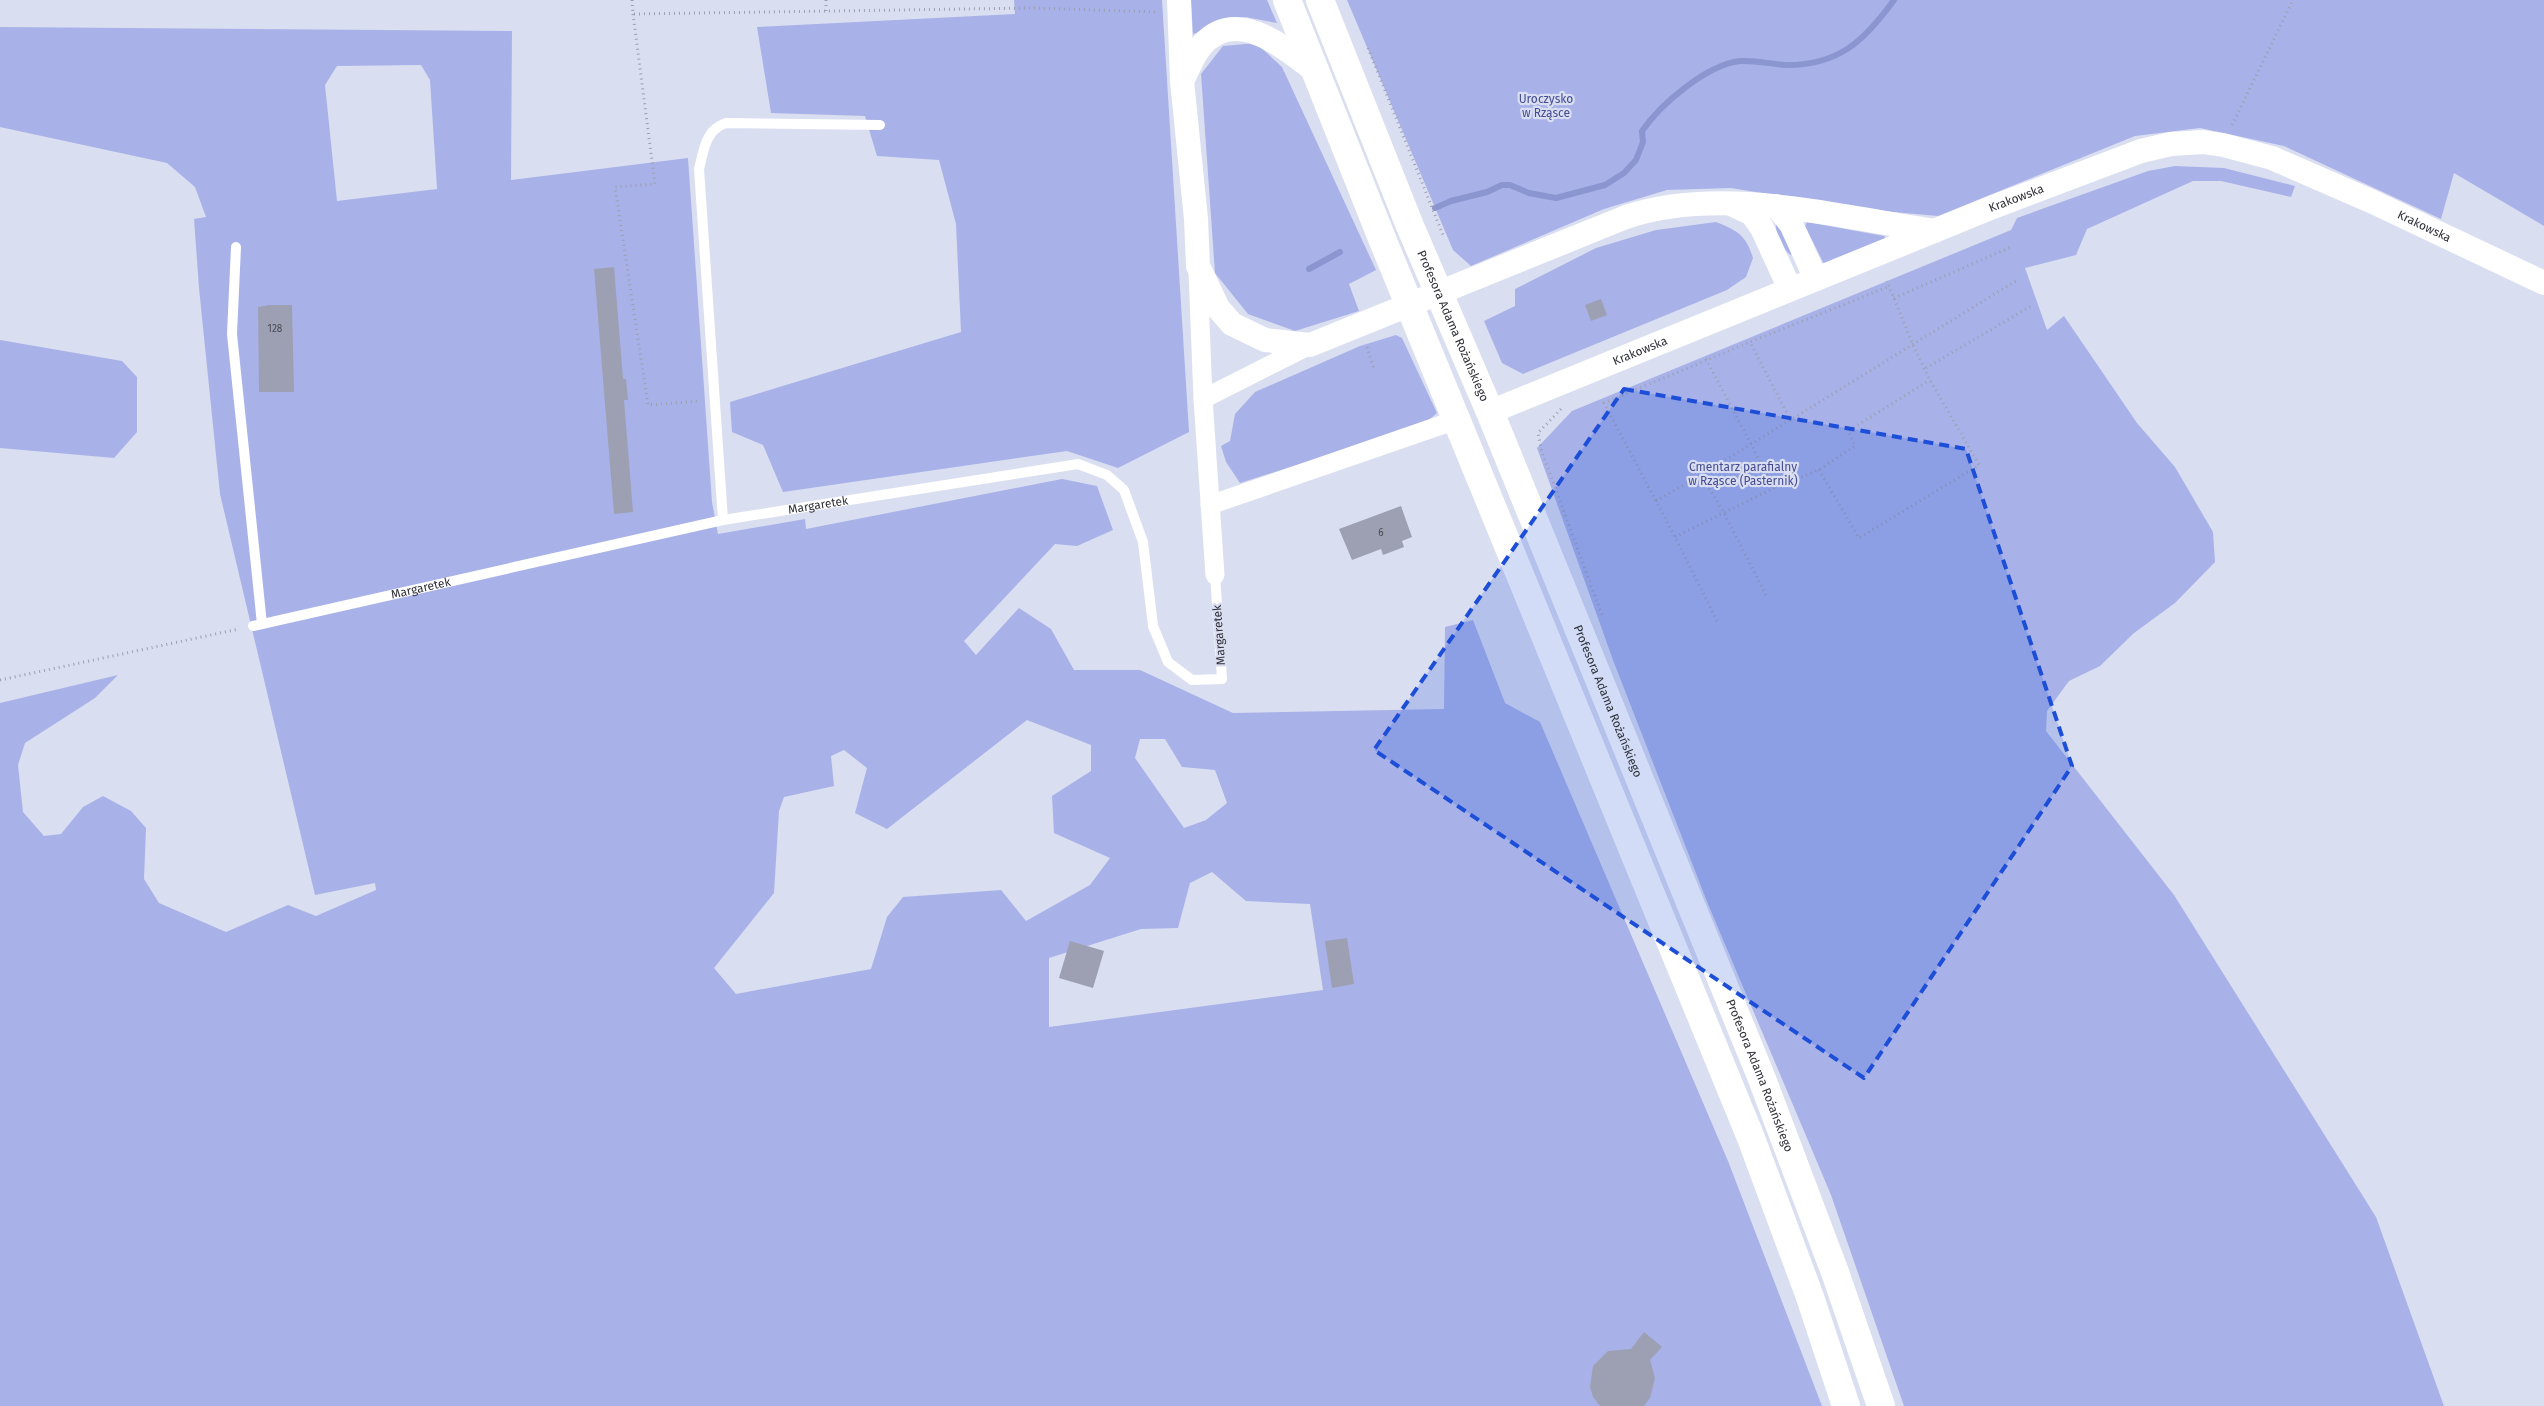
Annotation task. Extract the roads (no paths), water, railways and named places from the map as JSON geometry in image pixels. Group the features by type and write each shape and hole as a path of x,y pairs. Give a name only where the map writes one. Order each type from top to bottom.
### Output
{"main road":[{"path":"1287,0 1318,73 1381,236 1456,420 1751,1138 1810,1297 1846,1406"},
{"name":"Profesora Adama Rożańskiego","path":"1320,0 1410,226 1490,412 1800,1176 1880,1406"}],"street":[{"path":"1179,6 1182,81 1196,219 1198,266 1218,308 1232,324 1265,340 1310,345"},
{"path":"1182,81 1202,45 1221,31 1234,30 1251,31 1268,38 1318,73"},
{"name":"Krakowska","path":"1490,412 1935,231 2156,147 2187,142 2223,145 2272,158 2544,283"},
{"path":"1203,399 1310,345 1635,214 1694,203 1730,203 1776,206 1935,231"},
{"path":"1730,203 1752,214 1762,228 1790,289"},
{"path":"1776,206 1791,224 1816,279"},
{"name":"Margaretek","path":"1198,266 1203,399 1215,574"},
{"path":"1210,505 1456,420"}],"lane":[{"path":"723,520 699,169 710,132 726,123 880,125"},
{"name":"Margaretek","path":"236,247 232,334 257,625 723,520 1078,464 1106,475 1124,490 1143,542 1153,626 1168,662 1192,680 1222,679 1215,574"}],"waterway":[{"path":"1435,208 1451,201 1487,192 1502,185 1510,185 1529,193 1556,198 1605,185 1624,173 1636,160 1643,142 1642,131 1650,120 1672,98 1699,78 1727,64 1740,61 1785,65 1821,61 1849,48 1861,38 1894,0"},
{"path":"1309,269 1340,252"}],"park label":[{"name":"Uroczysko w Rząsce","path":"1546,106"},
{"name":"Cmentarz parafialny w Rząsce (Pasternik)","path":"1743,474"}]}
